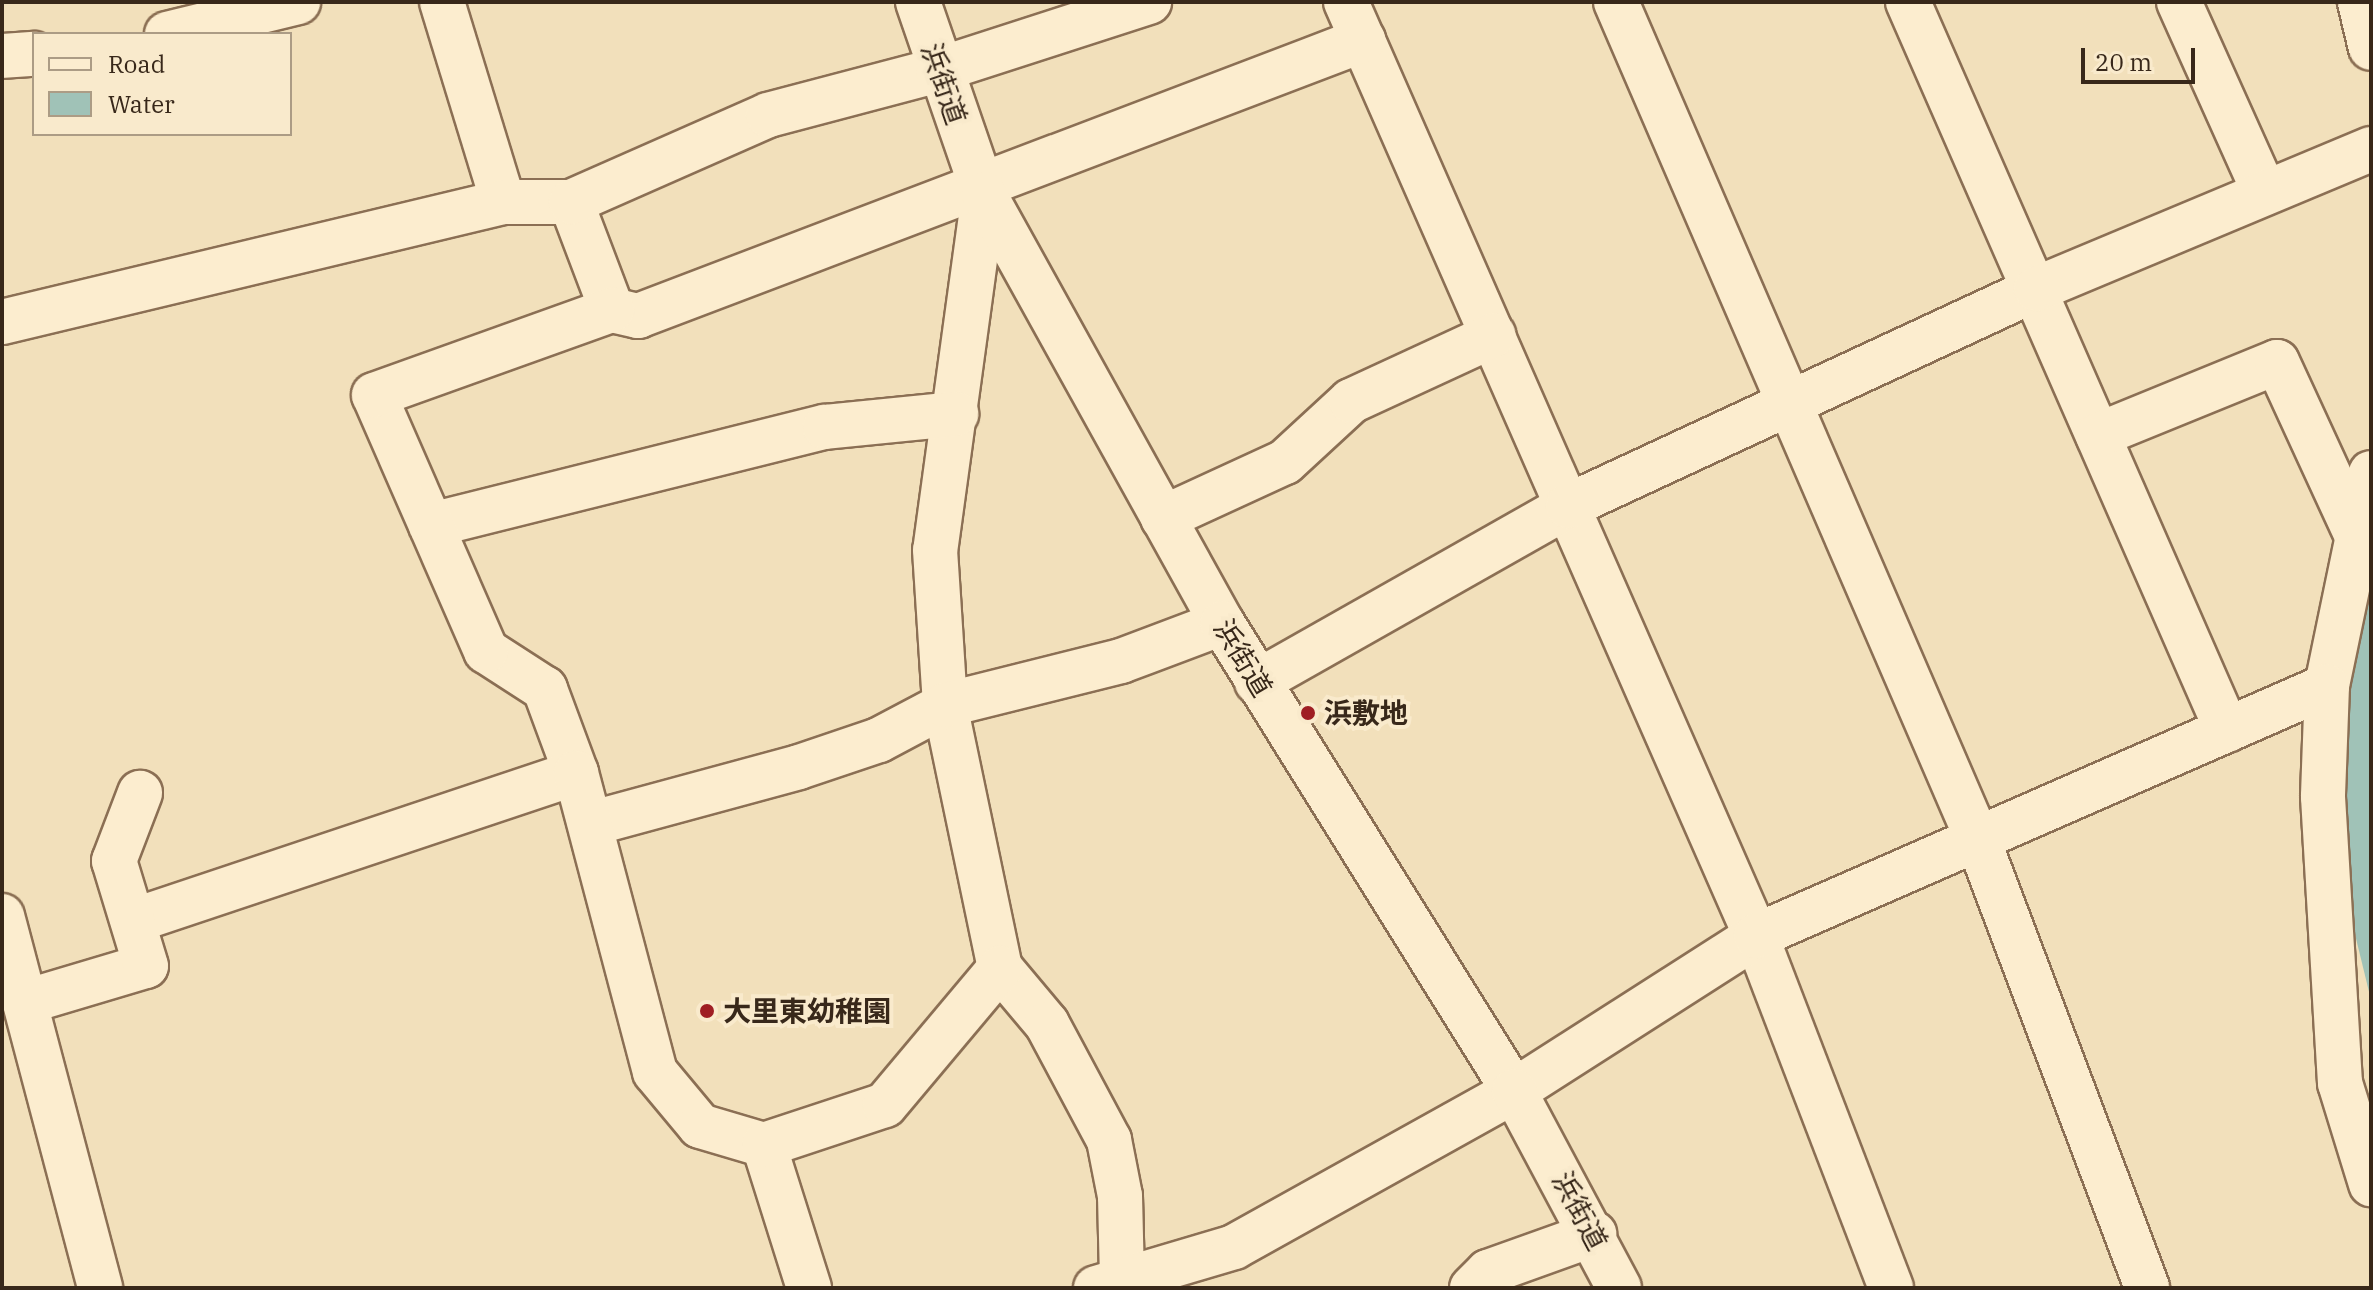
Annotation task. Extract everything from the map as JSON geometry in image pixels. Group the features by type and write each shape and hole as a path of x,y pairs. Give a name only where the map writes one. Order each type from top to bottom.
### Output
{"street":[{"path":"175,32 298,2"},
{"path":"442,2 503,202"},
{"name":"浜街道","path":"918,2 938,70 981,188 1222,623 1514,1091 1594,1234 1619,1288"},
{"path":"2,322 503,202 571,202 768,115 938,70 1149,2"},
{"path":"1616,2 1795,405 1978,840 2147,1288"},
{"path":"1908,2 2227,730"},
{"path":"2179,2 2265,193"},
{"path":"2360,2 2371,48"},
{"path":"1000,968 885,1105 764,1145 700,1126 655,1072 593,823 545,689 486,651 374,395 612,310 638,316 981,188 1354,21 1756,936 1891,1288"},
{"path":"2,56 32,54"},
{"path":"1257,682 1568,506 1795,405 2036,289 2371,149"},
{"path":"981,188 956,414 935,550 945,705 1000,968 1047,1024 1109,1140 1109,1284 1234,1247 1514,1091 1756,936 2327,686"},
{"path":"571,202 612,310"},
{"path":"1163,518 1285,462 1351,401 1494,335"},
{"path":"2098,435 2277,362 2358,538"},
{"path":"431,525 825,427 956,414"},
{"path":"2368,1162 2340,1083 2329,955 2327,686 2371,473"},
{"path":"593,823 813,763 879,740 945,705 1121,661 1222,623"},
{"path":"133,921 576,773"},
{"path":"25,1002 146,966 114,861 140,793"},
{"path":"2,916 100,1288"},
{"path":"764,1145 809,1288"},
{"path":"1472,1288 1488,1272 1594,1234"}],"water":[{"path":"2371,538 2371,1000 2351,918 2337,779 2350,632"}],"place":[{"name":"浜敷地","path":"1308,713"},
{"name":"大里東幼稚園","path":"707,1011"}]}
